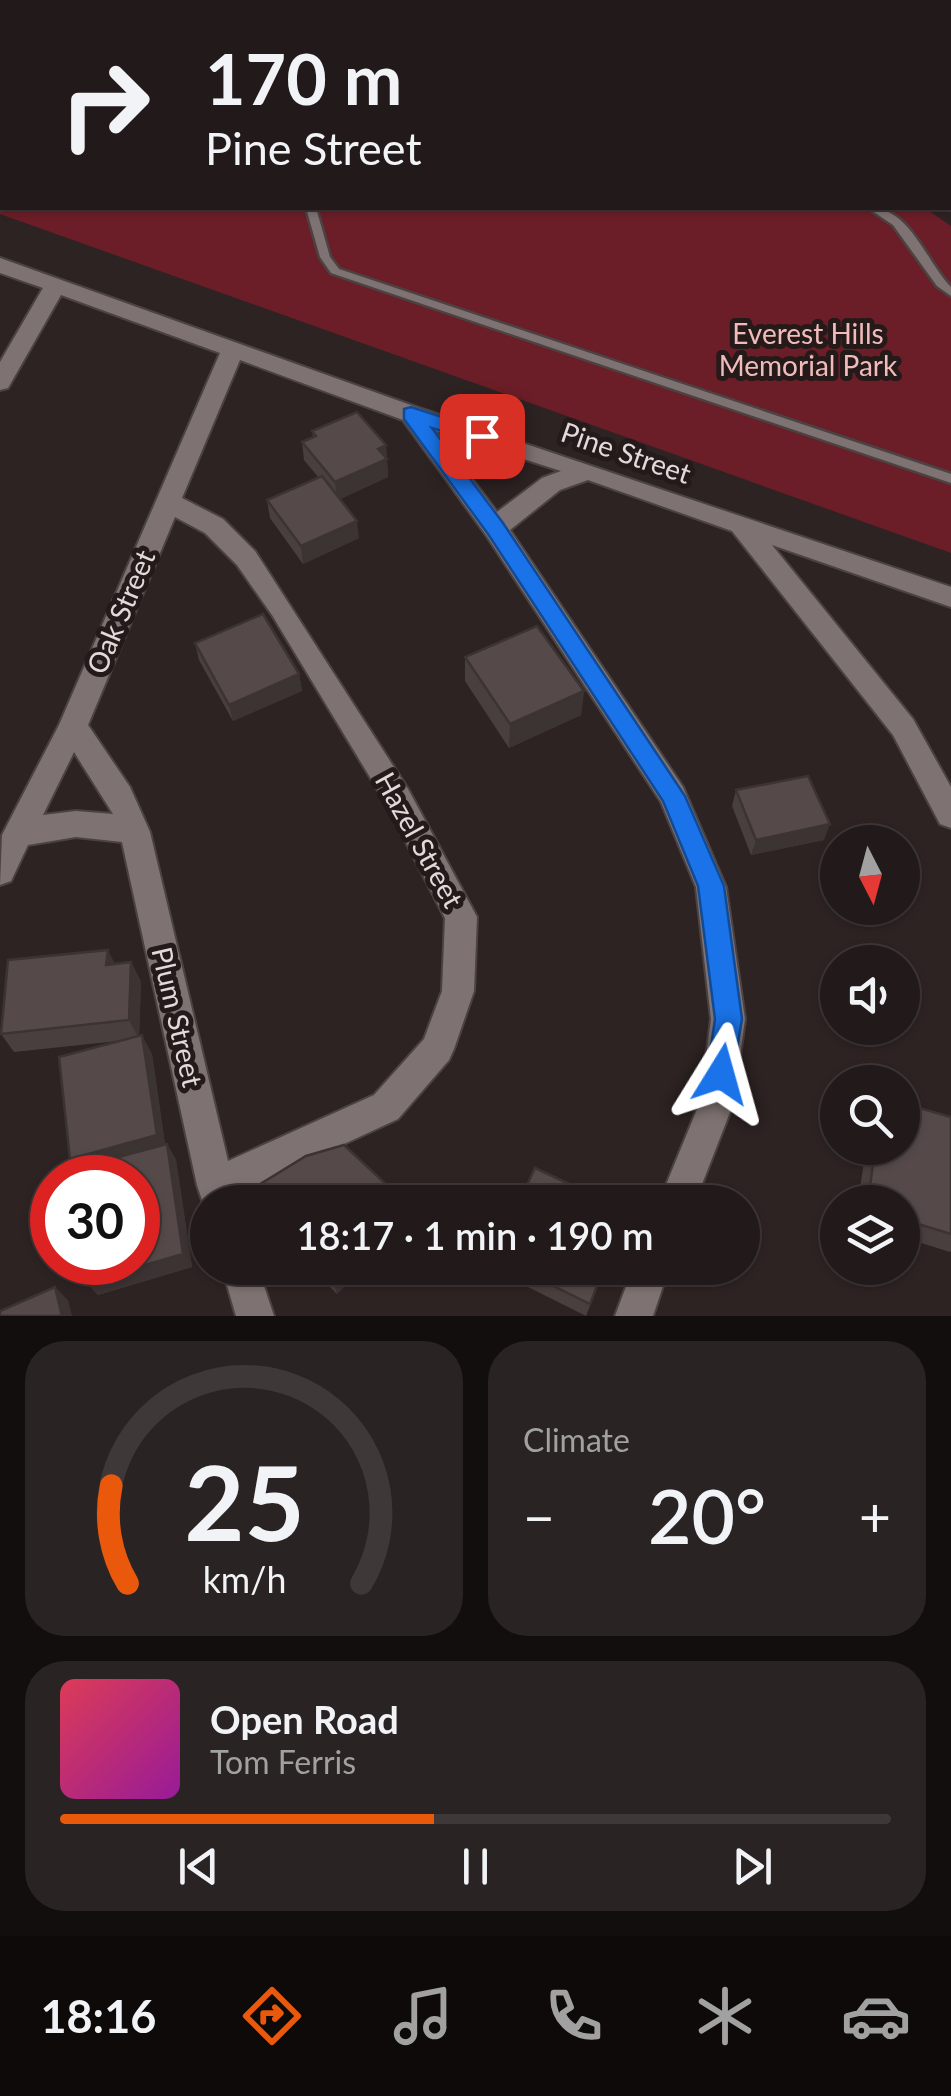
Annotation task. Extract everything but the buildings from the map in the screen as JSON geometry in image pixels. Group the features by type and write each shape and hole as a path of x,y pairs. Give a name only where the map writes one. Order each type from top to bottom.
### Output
{"street":[{"name":"Pine Street","path":"0,265 411,414 588,470 951,596"},
{"path":"0,382 9,348 56,285"},
{"name":"Oak Street","path":"0,872 73,726 232,349"},
{"path":"411,414 496,528 673,796 711,886 728,1019 717,1102 684,1185"},
{"path":"496,528 551,484 588,470"},
{"name":"Hazel Street","path":"168,502 214,526 246,558 282,608 398,798 461,918 458,991 437,1049 386,1107 235,1185"},
{"path":"740,523 903,726 951,815"},
{"name":"Plum Street","path":"73,726 120,796 134,832 216,1185"},
{"path":"17,835 59,824 93,822 134,832"},
{"path":"245,1285 255,1316"},
{"path":"634,1316 646,1285"}],"lane":[{"path":"312,210 325,257 336,271 951,479"},
{"path":"876,210 905,232 934,280 951,293"}],"green space":[{"name":"Everest Hills Memorial Park","path":"0,210 928,210 951,226 951,553 0,214"}],"route":[{"path":"482,436 411,414 496,528 673,796 711,886 728,1019 721,1074"}]}
